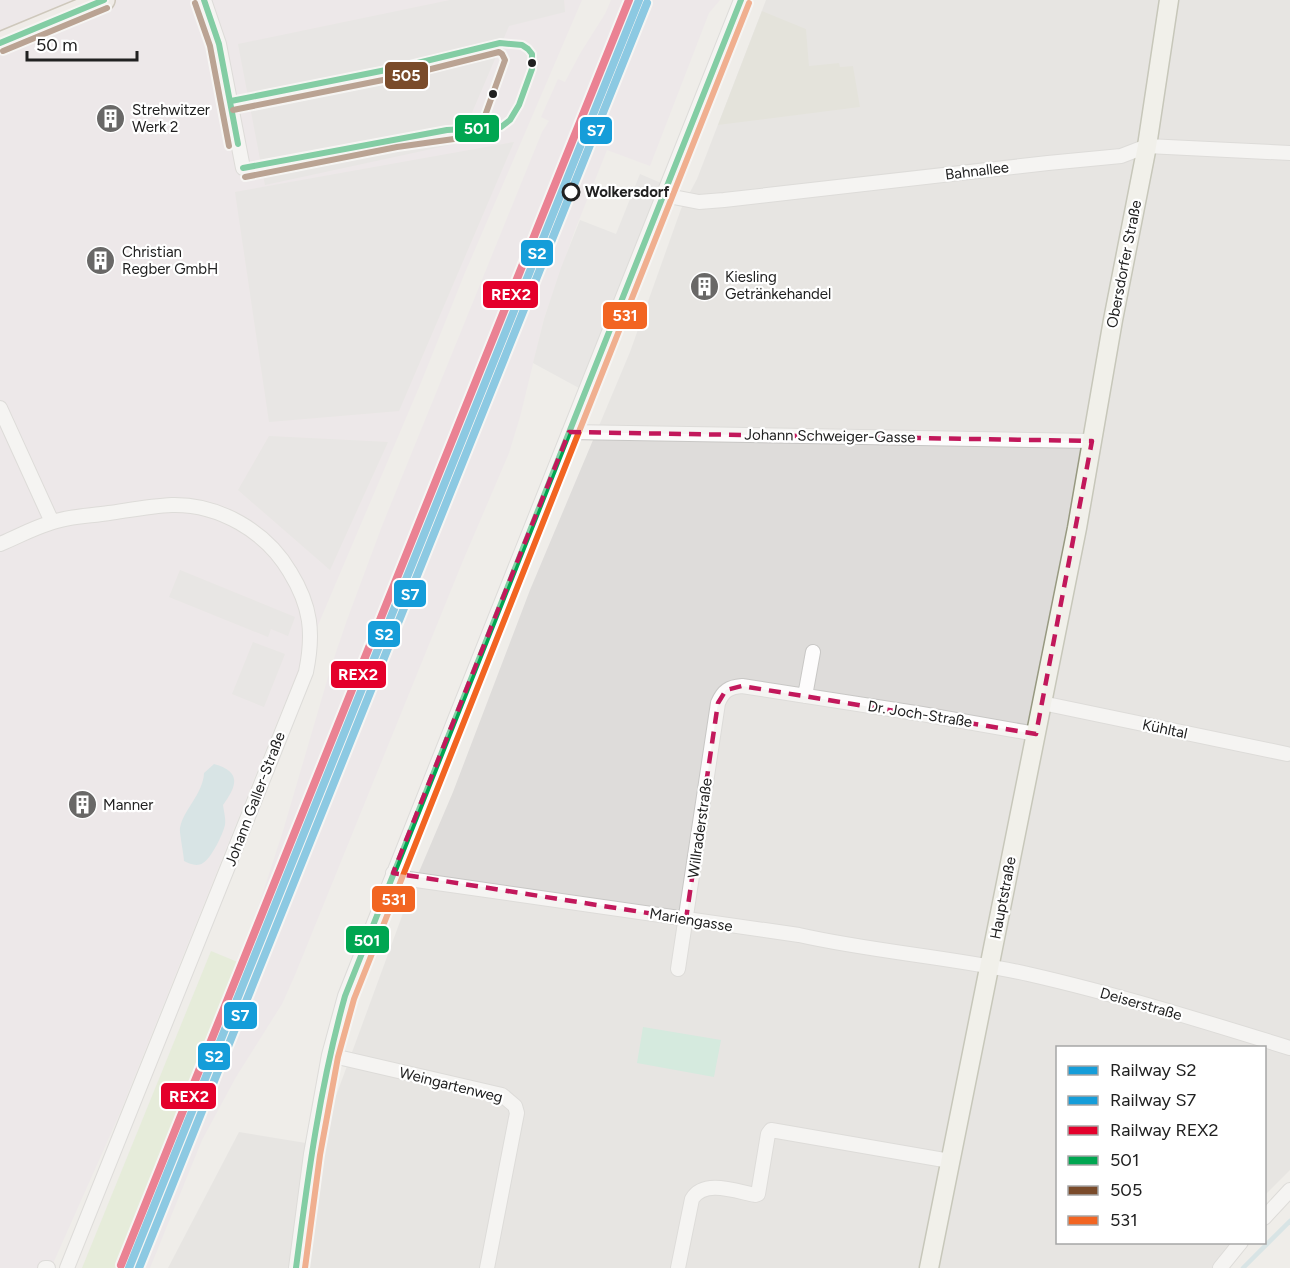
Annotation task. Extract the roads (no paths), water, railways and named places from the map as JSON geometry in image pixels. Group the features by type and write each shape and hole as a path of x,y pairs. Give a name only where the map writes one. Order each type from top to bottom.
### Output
{"main road":[{"path":"0,43 104,0"},
{"name":"Obersdorfer Straße","path":"1077,528 1147,146 1169,0"},
{"name":"Hauptstraße","path":"929,1268 1077,528"}],"street":[{"path":"204,0 219,44 243,168"},
{"path":"299,1267 311,1154 329,1055 345,996 741,0"},
{"name":"Bahnallee","path":"663,195 699,202 724,200 1121,156 1147,146 1290,153"},
{"path":"0,408 52,522"},
{"name":"Johann Schweiger-Gasse","path":"569,432 1092,441"},
{"name":"Johann Galler-Straße","path":"0,544 52,522 173,505 194,507 228,517 258,536 285,562 296,580 307,608 311,639 306,672 67,1268"},
{"path":"805,696 813,651"},
{"name":"Dr. Joch-Straße","path":"726,690 742,686 1036,734"},
{"name":"Willraderstraße","path":"678,969 718,703 726,690"},
{"name":"Kühltal","path":"1042,703 1289,756"},
{"name":"Mariengasse","path":"393,873 409,879 686,919 990,967"},
{"name":"Deiserstraße","path":"990,967 1127,998 1290,1048"},
{"name":"Weingartenweg","path":"329,1055 502,1095 514,1106 517,1113 487,1268"},
{"path":"678,1268 694,1195 699,1190 712,1187 758,1194 768,1134 771,1130 950,1161"},
{"path":"1266,1216 1290,1190"},
{"path":"1220,1268 1239,1244"}],"water":[{"path":"214,764 229,771 233,776 234,786 223,805 225,825 216,846 206,861 194,865 184,861 180,828 200,788 204,773"}],"waterway":[{"path":"1243,1268 1290,1221"}],"rail line":[{"name":"REX2","path":"121,1265 629,0"},
{"name":"S2","path":"129,1268 639,0"},
{"name":"S7","path":"139,1268 647,3"}],"place":[{"name":"Strehwitzer Werk 2","path":"111,119"},
{"name":"Wolkersdorf","path":"571,192"},
{"name":"Christian Regber GmbH","path":"101,261"},
{"name":"Kiesling Getränkehandel","path":"704,286"},
{"name":"Manner","path":"82,805"}]}
